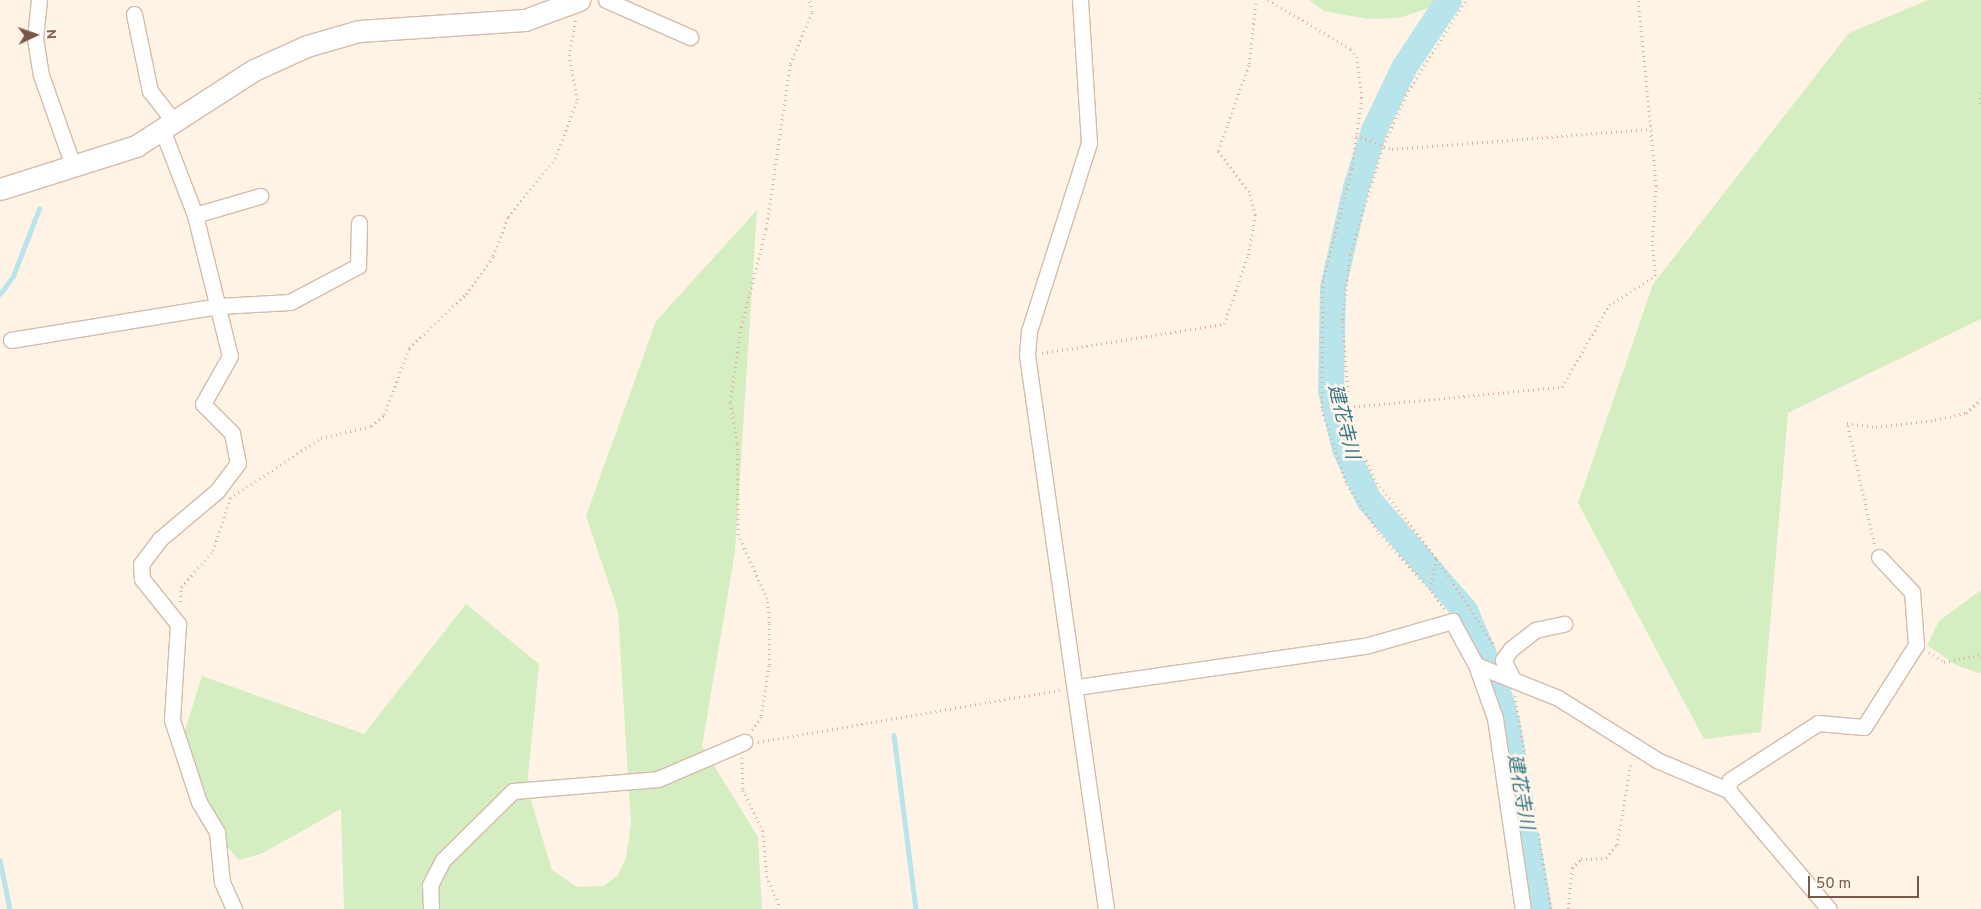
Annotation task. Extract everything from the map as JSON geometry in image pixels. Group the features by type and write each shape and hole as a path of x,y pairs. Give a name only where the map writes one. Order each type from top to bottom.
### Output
{"street":[{"path":"39,0 35,38 41,75 73,166"},
{"path":"0,189 73,166 168,127 254,70 307,46 359,31 525,20 579,0"},
{"path":"606,0 690,37"},
{"path":"1080,0 1089,143 1029,331 1028,355 1106,909"},
{"path":"134,14 150,91 168,127 195,215 230,356 203,404 232,433 238,463 218,491 160,538 141,564 142,579 178,624 172,720 199,802 217,832 222,882 234,909"},
{"path":"195,215 260,196"},
{"path":"11,340 219,306 290,302 358,266 359,223"},
{"path":"1728,790 1730,780 1818,724 1864,727 1916,644 1912,592 1879,557"},
{"path":"1076,687 1365,646 1452,621 1479,666 1503,760 1510,843 1523,909"},
{"path":"1506,669 1535,630 1564,624"},
{"path":"1479,666 1506,669 1558,698 1636,748 1728,790 1829,909"},
{"path":"431,909 430,885 442,860 513,791 658,779 744,742"}],"path":[{"path":"178,624 181,587 213,551 230,498 321,438 371,426 384,415 409,348 466,294 493,256 508,217 555,159 577,100 569,56 579,0"},
{"path":"780,909 767,876 763,831 743,790 744,742 761,716 769,665 769,623 767,599 738,536 737,443 730,402 741,327 766,229 790,64 810,20 809,0"},
{"path":"1028,355 1224,324 1248,255 1255,215 1249,192 1218,151 1249,64 1256,0"},
{"path":"1268,0 1351,49 1357,57 1362,98 1352,169 1323,282 1322,410 1347,484 1379,533 1430,589 1452,621"},
{"path":"1466,0 1408,91 1383,146 1350,254 1342,320 1349,407 1357,442 1377,484 1436,558 1506,669 1551,909"},
{"path":"1349,407 1562,387 1609,304 1655,276 1652,242 1656,186 1638,0"},
{"path":"1981,93 1981,106"},
{"path":"1356,136 1383,146 1651,129"},
{"path":"1879,557 1868,528 1846,424 1876,428 1936,420 1966,413 1981,399"},
{"path":"1430,589 1436,558"},
{"path":"1916,644 1944,662 1981,655"},
{"path":"744,742 781,740 1076,687"},
{"path":"1568,909 1572,868 1581,859 1606,858 1617,845 1626,782 1636,748"}],"green space":[{"path":"1309,0 1452,0 1399,18 1368,19 1324,11"},
{"path":"1928,0 1981,0 1981,319 1788,413 1761,732 1704,739 1578,503 1653,284 1849,33"},
{"path":"757,210 735,552 702,746 758,837 762,909 344,909 341,809 261,854 239,860 210,829 184,733 202,676 364,734 466,604 539,664 527,787 552,870 577,887 604,886 618,875 626,858 631,825 618,611 586,516 656,321"},
{"path":"1981,590 1981,673 1979,673 1956,665 1927,645 1939,621"}],"waterway":[{"name":"建花寺川","path":"1449,0 1404,68 1374,131 1356,188 1333,288 1331,390 1345,449 1369,500 1465,611 1494,678 1507,722 1539,909"},
{"path":"0,294 13,276 39,209"},
{"path":"894,735 916,909"},
{"path":"0,860 10,909"}]}
